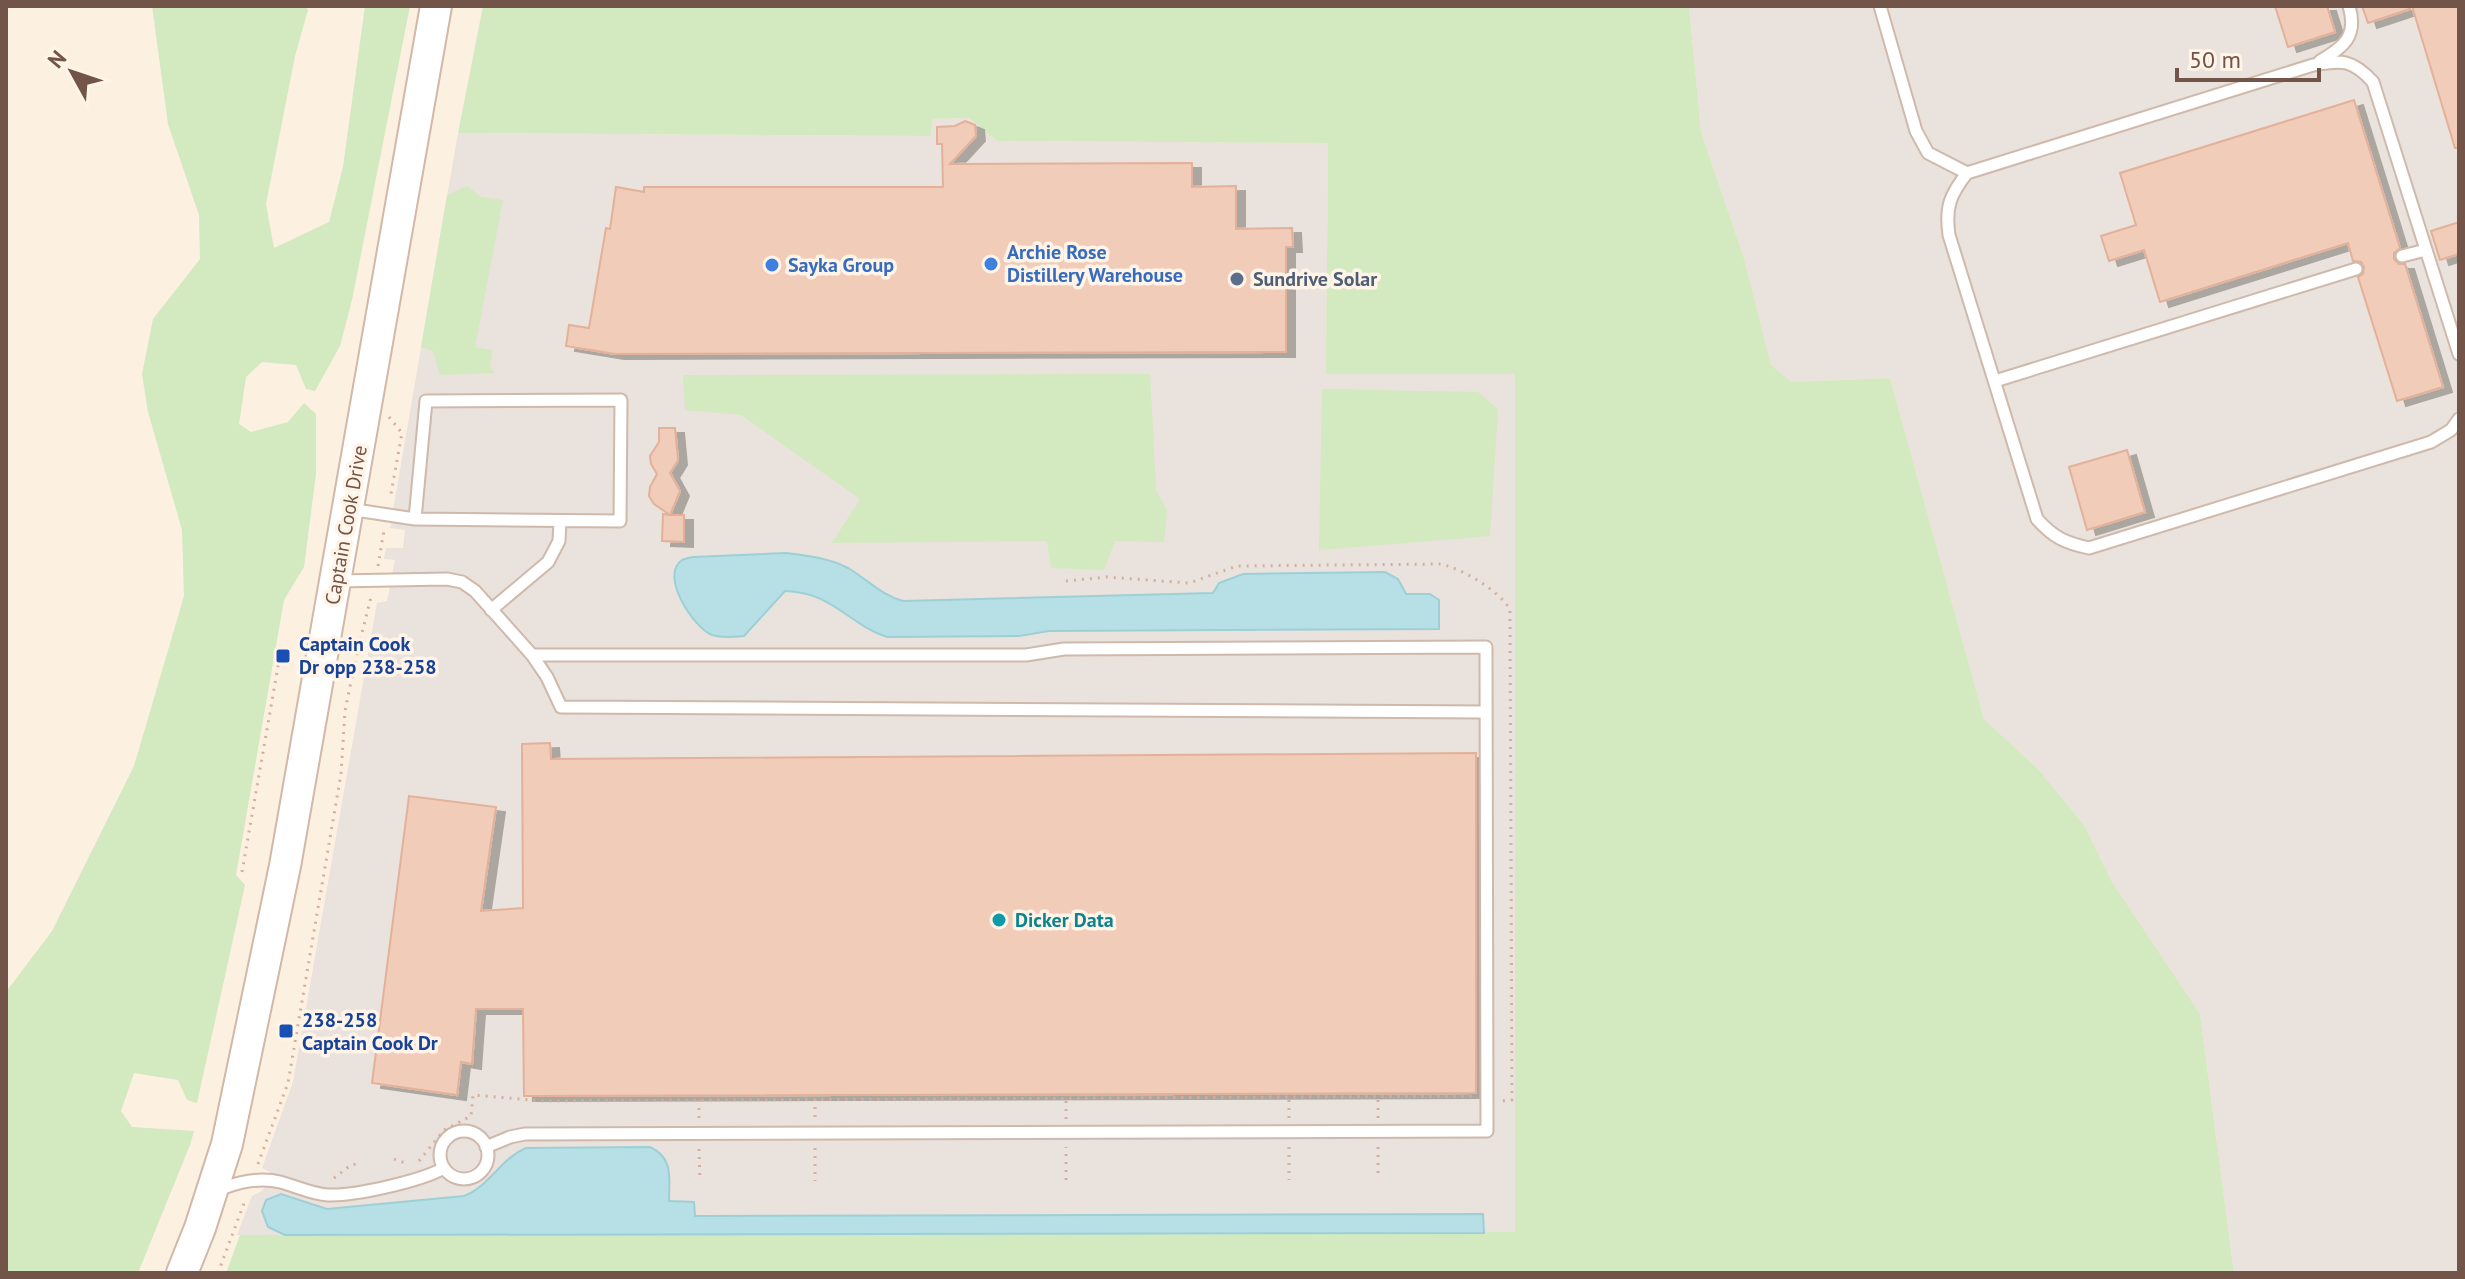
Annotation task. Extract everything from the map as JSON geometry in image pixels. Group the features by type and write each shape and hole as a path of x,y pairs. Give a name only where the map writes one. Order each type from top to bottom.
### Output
{"main road":[{"name":"Captain Cook Drive","path":"182,1273 227,1144 282,878 436,6"}],"lane":[{"path":"1880,6 1916,131 1928,153 1967,173"},
{"path":"2313,65 2342,48 2351,33 2349,6"},
{"path":"2459,354 2373,82 2362,69 2341,60 2313,65 1967,173 1953,191 1946,214 2037,519 2053,537 2070,544 2089,548 2431,442 2451,430 2459,419"},
{"path":"2402,256 2426,250"},
{"path":"1995,381 2356,269"},
{"path":"349,509 415,519 620,521 621,400 426,401 415,519"},
{"path":"491,610 556,553 560,521"},
{"path":"336,581 447,579 462,582 475,591 532,655 551,684 561,707 1486,712"},
{"path":"486,1147 525,1134 1487,1131 1486,647 1064,649 1026,655 532,655"},
{"path":"464,1131 483,1141 486,1147 484,1167 474,1177 454,1177 444,1168 440,1154 445,1141 451,1136 464,1131"},
{"path":"211,1194 230,1185 252,1181 280,1182 328,1195 430,1176 444,1168"}],"path":[{"path":"218,1273 288,1083 341,774 345,711 375,581 402,433 369,392"},
{"path":"242,872 280,655"},
{"path":"394,1159 404,1165 420,1160 444,1130 471,1116 473,1095 543,1101 1478,1096"},
{"path":"1378,1096 1378,1121"},
{"path":"1289,1097 1289,1122"},
{"path":"1066,1098 1066,1123"},
{"path":"815,1099 815,1123"},
{"path":"699,1100 699,1123"},
{"path":"1066,1143 1066,1180"},
{"path":"1289,1143 1289,1180"},
{"path":"1378,1143 1378,1179"},
{"path":"699,1144 700,1181"},
{"path":"815,1144 815,1181"},
{"path":"332,1179 351,1165 361,1163"}],"shaded area":[{"path":"1689,6 2459,6 2459,1273 2234,1273 2200,1014 2112,882 2084,825 2039,770 1984,719 1890,378 1792,382 1771,365 1744,258 1701,132"},
{"path":"969,118 997,141 1328,143 1326,374 1515,374 1515,1233 237,1235 252,1196 263,1190 270,1172 262,1168 293,1082 377,603 387,601 395,560 384,559 386,548 403,548 405,530 390,528 458,133 931,136 932,119"}],"green space":[{"path":"152,6 305,6 308,10 295,56 266,204 274,248 329,222 343,167 365,6 410,6 352,300 340,346 315,391 306,389 296,365 262,362 246,377 239,424 251,432 288,422 304,403 316,414 316,474 304,567 284,600 236,875 245,885 197,1103 187,1100 178,1080 134,1073 121,1111 132,1127 194,1131 190,1145 138,1273 6,1273 6,992 52,931 134,766 184,596 182,530 148,412 142,374 153,319 200,259 199,215 168,124"},
{"path":"483,6 1689,6 1701,132 1744,258 1771,365 1792,382 1890,378 1984,719 2039,770 2084,825 2112,882 2200,1014 2234,1273 226,1273 240,1235 1515,1232 1515,374 1326,374 1328,143 997,141 969,118 932,119 931,136 458,133"},
{"path":"467,186 481,197 503,200 475,347 492,350 490,367 494,373 440,375 433,351 421,347 447,195"},
{"path":"1150,374 1156,490 1167,510 1164,542 1115,541 1104,570 1051,568 1047,541 832,543 860,499 741,415 685,410 683,375"},
{"path":"1322,389 1478,392 1498,409 1490,536 1319,550"}],"water":[{"path":"786,553 841,565 903,601 1213,593 1219,583 1243,574 1385,572 1398,579 1406,594 1430,594 1439,600 1439,629 1049,631 1019,636 887,637 815,597 785,591 744,636 723,637 712,635 696,623 677,589 674,577 676,568 685,559"},
{"path":"650,1147 667,1163 669,1201 694,1202 695,1216 1483,1214 1484,1233 285,1235 268,1227 262,1211 266,1200 281,1194 327,1209 464,1196 481,1186 509,1158 526,1148"}],"building":[{"path":"2275,6 2327,6 2335,32 2288,47"},
{"path":"2362,6 2409,6 2410,9 2368,23"},
{"path":"2412,6 2459,6 2459,148 2455,148"},
{"path":"2354,100 2400,248 2394,253 2394,259 2399,264 2405,264 2443,387 2397,401 2358,277 2363,274 2364,267 2361,262 2353,261 2348,243 2160,302 2144,250 2109,261 2101,236 2136,225 2120,173"},
{"path":"965,121 975,125 976,136 950,164 1192,163 1192,187 1236,186 1236,229 1292,228 1293,247 1286,247 1286,352 615,354 566,346 569,325 589,328 616,187 644,192 644,187 943,187 942,144 937,144 937,127 955,126"},
{"path":"2459,222 2459,254 2440,260 2431,231"},
{"path":"659,428 675,428 678,460 670,473 680,491 670,515 654,504 649,496 657,474 650,456 659,442"},
{"path":"2127,450 2145,512 2087,530 2069,467"},
{"path":"663,514 684,515 684,542 662,541"},
{"name":"Dicker Data","path":"550,743 551,759 1476,753 1476,1093 524,1096 523,1009 476,1009 472,1064 461,1062 457,1095 372,1083 409,796 496,807 481,911 523,908 522,744"}],"place":[{"name":"Archie Rose Distillery Warehouse","path":"991,264"},
{"name":"Sayka Group","path":"772,265"},
{"name":"Sundrive Solar","path":"1237,279"},
{"name":"Captain Cook Dr opp 238-258","path":"283,656"},
{"name":"Dicker Data","path":"999,920"},
{"name":"238-258 Captain Cook Dr","path":"286,1031"}]}
